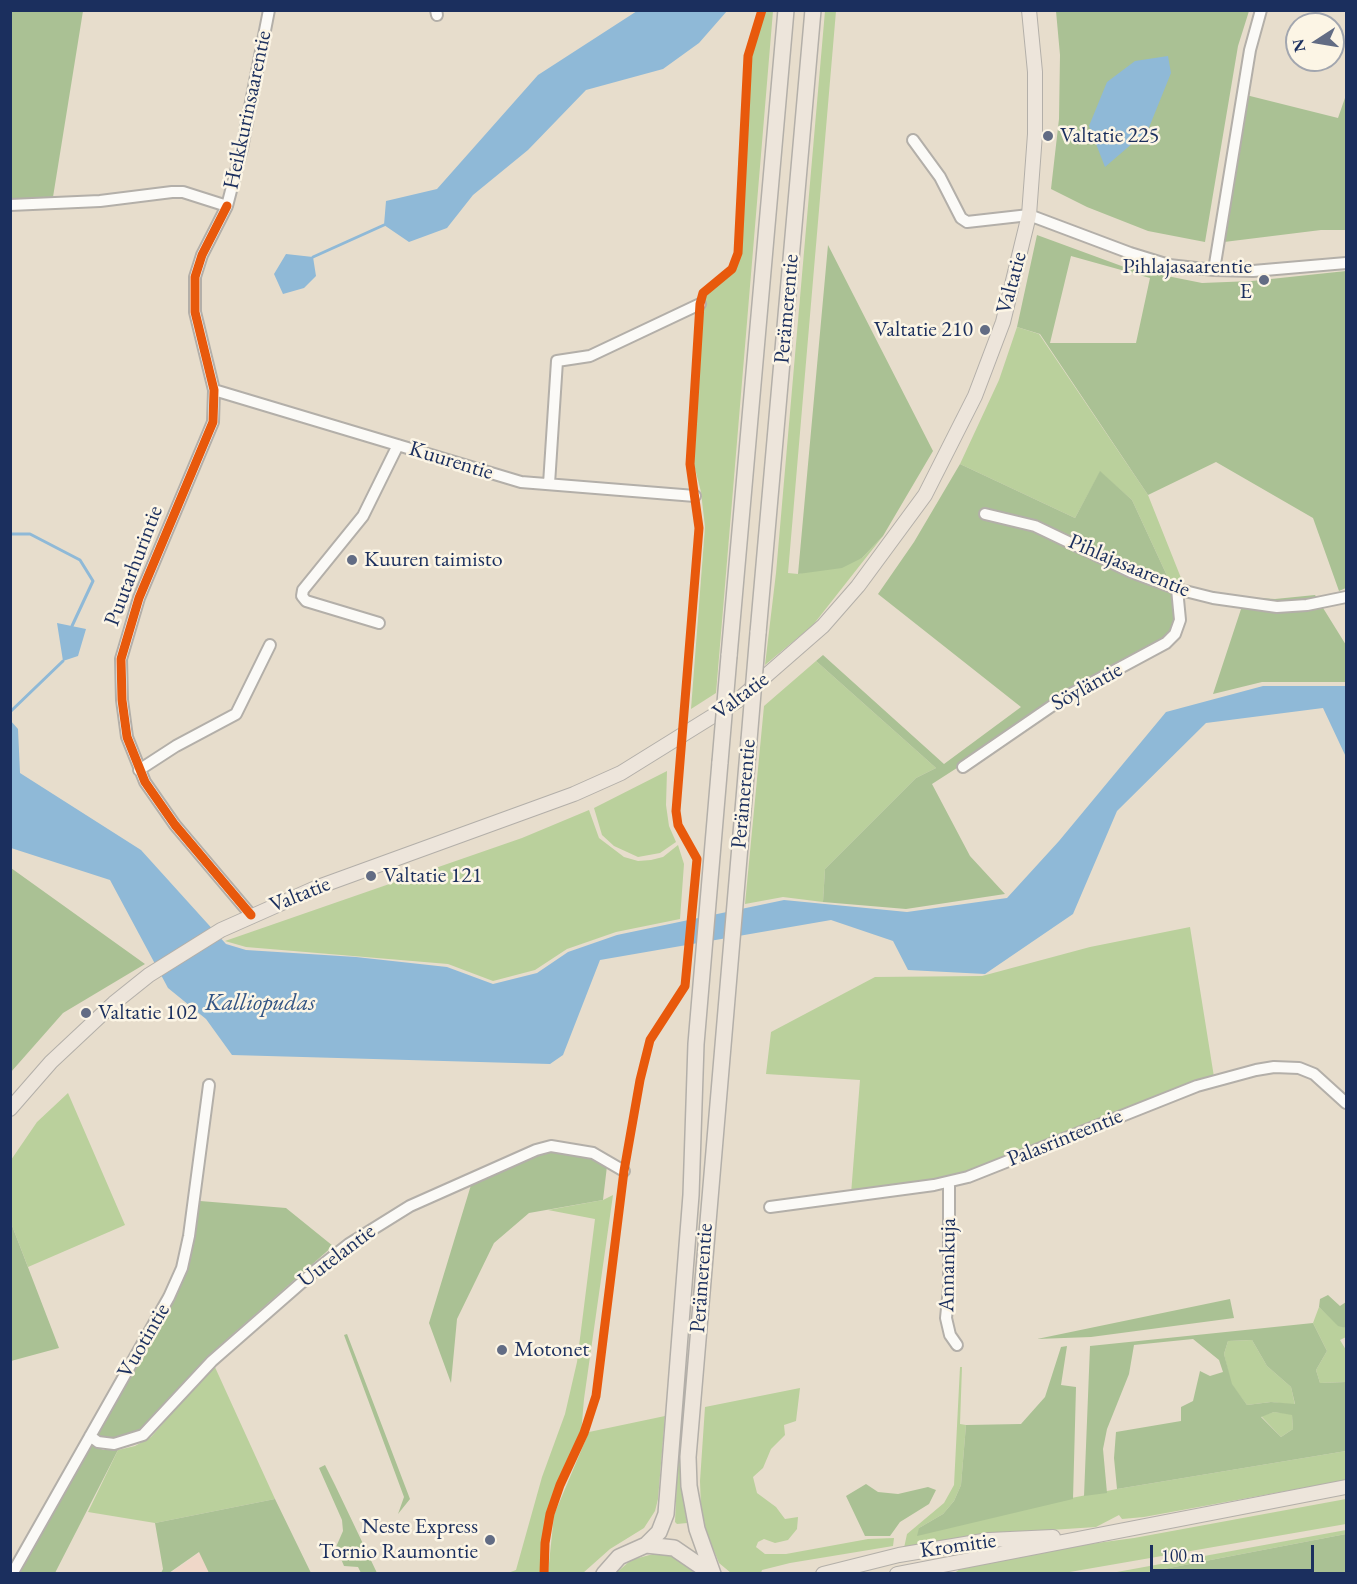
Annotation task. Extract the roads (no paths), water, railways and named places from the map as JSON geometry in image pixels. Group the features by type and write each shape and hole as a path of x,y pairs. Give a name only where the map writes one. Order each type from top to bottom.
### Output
{"highway":[{"name":"Perämerentie","path":"646,1545 659,1532 667,1507 691,1195 694,1087 702,974 786,10"},
{"name":"Perämerentie","path":"713,1574 694,1515 688,1457 813,10"},
{"path":"603,1571 631,1550 646,1545 674,1548 713,1574"}],"main road":[{"name":"Valtatie","path":"10,1109 51,1062 80,1034 149,975 221,930 250,915 318,887 574,794 621,773 737,701 823,626 858,586 925,495 975,396 1003,322 1029,215 1035,134 1035,72 1029,10"},
{"name":"Kromitie","path":"897,1574 934,1570 1097,1535 1347,1487"},
{"name":"Kromitie","path":"823,1574 900,1555 989,1540 1097,1535"}],"street":[{"name":"Heikkurinsaarentie","path":"10,205 100,201 172,192 189,194 227,206 242,148 269,10"},
{"path":"1214,270 1250,50 1261,10"},
{"path":"912,140 940,177 964,221 1029,215 1149,259 1214,270 1253,271 1347,263"},
{"name":"Puutarhurintie","path":"227,206 202,255 195,277 195,312 214,390 213,422 139,598 122,659 122,700 127,737 139,770 175,825 250,915"},
{"path":"549,484 557,361 590,356 700,304"},
{"name":"Kuurentie","path":"214,390 521,482 695,496"},
{"path":"379,622 306,602 302,596 303,590 363,516 398,445"},
{"name":"Pihlajasaarentie","path":"985,514 1035,525 1131,572 1177,589 1238,603 1277,607 1307,605 1347,597"},
{"name":"Söyläntie","path":"963,767 1062,699 1166,643 1175,634 1180,620 1177,589"},
{"path":"139,770 176,746 236,714 270,645"},
{"name":"Palasrinteentie","path":"770,1207 949,1182 980,1173 1197,1086 1256,1070 1274,1067 1299,1068 1314,1074 1347,1102"},
{"name":"Vuotintie","path":"12,1574 169,1297 182,1268 189,1236 209,1085"},
{"name":"Uutelantie","path":"90,1436 98,1442 114,1444 143,1435 212,1360 316,1270 349,1244 411,1206 536,1150 551,1146 593,1153 624,1171"},
{"name":"Annankuja","path":"949,1182 949,1288 946,1318 950,1335 957,1345"},
{"path":"930,1550 934,1570"}],"water":[{"path":"637,11 727,11 699,43 663,69 586,90 528,150 473,195 447,228 409,242 384,225 386,201 437,189 538,75"},
{"path":"1168,56 1171,73 1148,130 1105,167 1089,126 1107,82 1135,61"},
{"path":"286,254 313,257 316,276 304,288 283,294 274,274"},
{"path":"57,623 86,629 78,656 63,661"},
{"name":"Kalliopudas","path":"1263,686 1346,686 1346,757 1323,708 1206,723 1117,811 1073,914 985,974 908,970 893,941 831,920 600,960 563,1055 550,1064 232,1055 206,1019 168,988 110,880 11,848 10,720 18,729 20,773 141,850 226,944 246,950 356,957 447,967 493,984 537,973 568,952 617,935 784,900 907,912 1007,898 1059,841 1166,712"}],"waterway":[{"path":"313,257 384,225"},
{"path":"10,534 30,534 80,560 93,581 72,626"},
{"path":"10,712 63,661"}],"place":[{"name":"Valtatie 225","path":"1048,136"},
{"name":"Pihlajasaarentie E","path":"1264,280"},
{"name":"Valtatie 210","path":"985,330"},
{"name":"Kuuren taimisto","path":"352,560"},
{"name":"Valtatie 121","path":"371,876"},
{"name":"Valtatie 102","path":"86,1013"},
{"name":"Motonet","path":"502,1350"},
{"name":"Neste Express Tornio Raumontie","path":"490,1540"}]}
